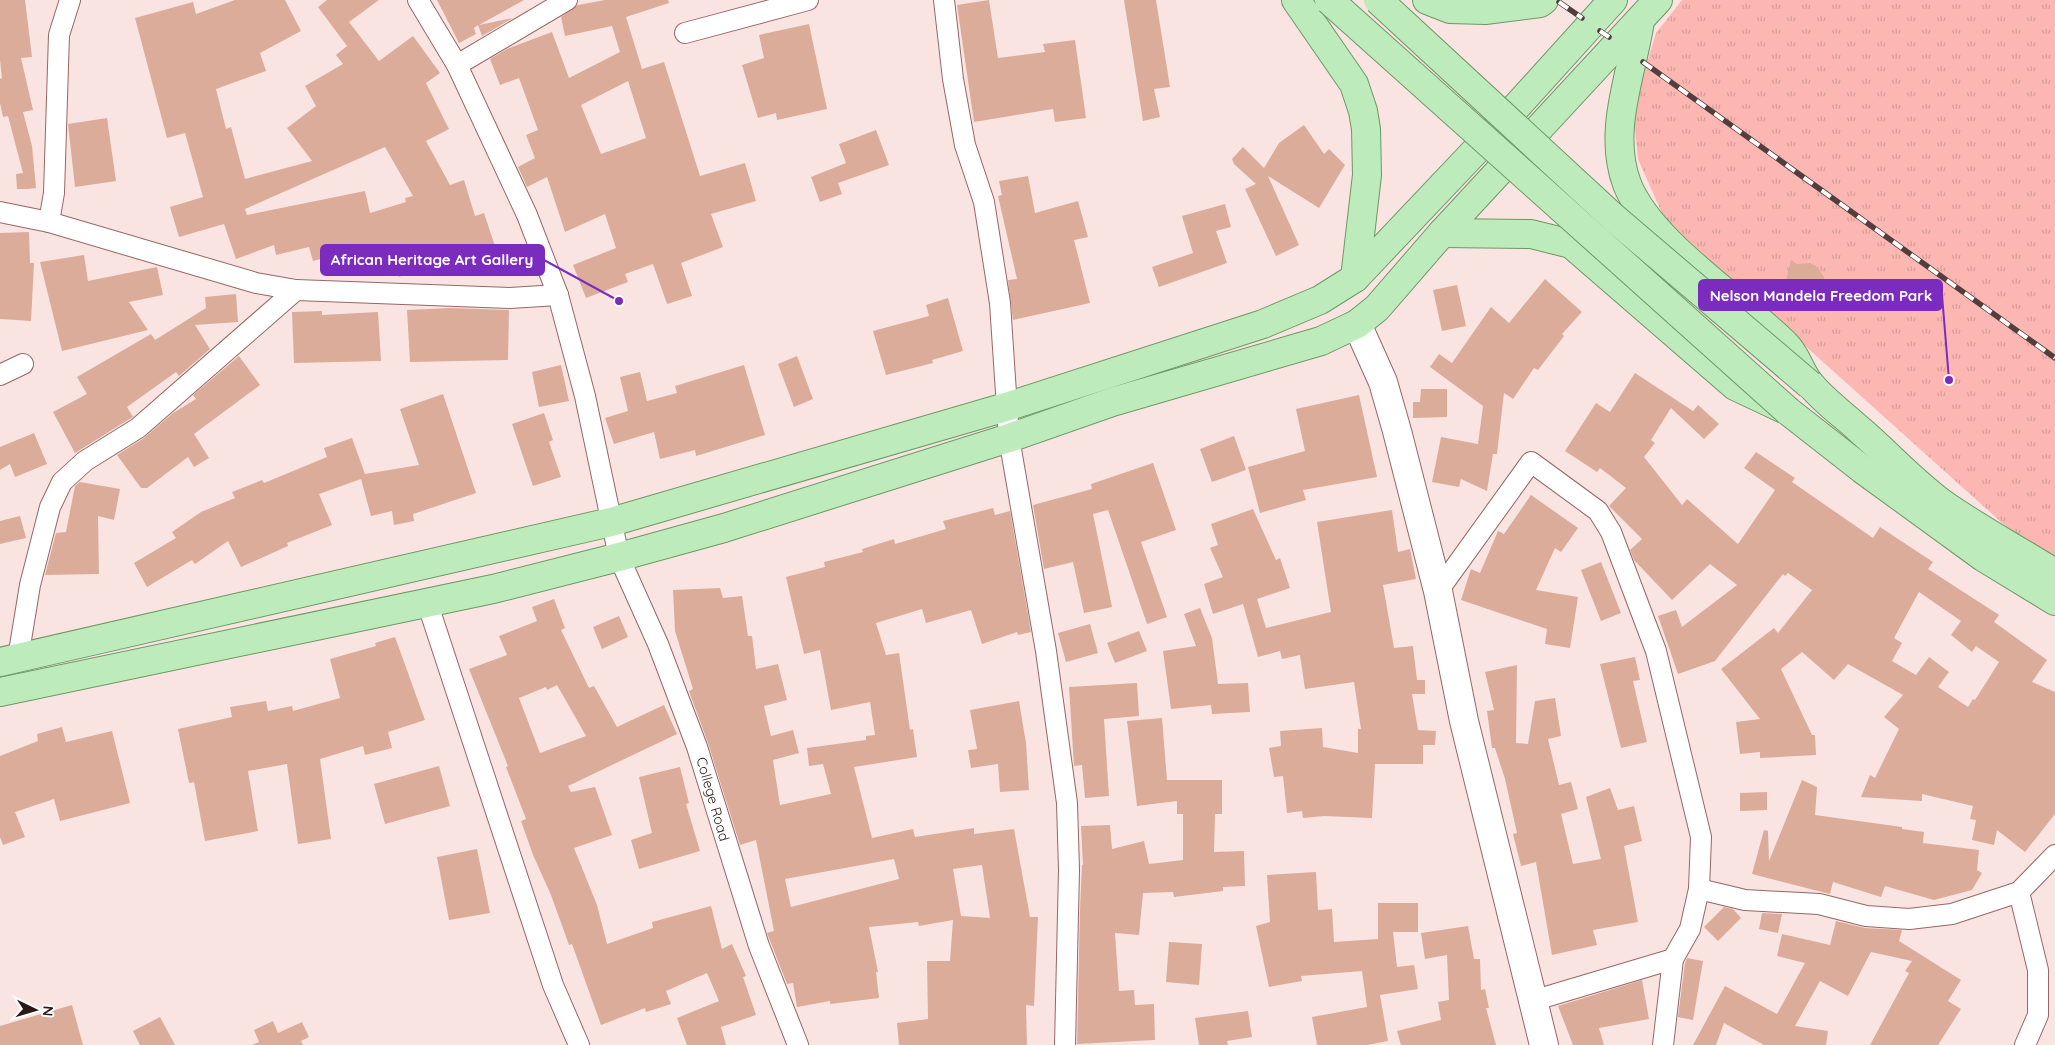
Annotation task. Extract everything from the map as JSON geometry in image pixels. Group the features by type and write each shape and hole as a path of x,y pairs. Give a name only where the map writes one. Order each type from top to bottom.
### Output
{"main road":[{"path":"1296,0 1354,84 1363,111 1366,129 1367,175 1355,278"},
{"path":"1329,0 1788,411 1862,469 1984,558 2055,600"},
{"path":"1378,0 1614,218 1810,385 1945,505 2055,574"},
{"path":"1428,0 1450,9 1485,10 1540,3 1544,0"},
{"path":"9,660 611,522 1006,408 1263,324 1320,300 1355,278 1498,127 1613,0"},
{"path":"0,692 493,589 619,557 724,528 1009,438 1112,402 1321,341 1357,324 1377,308 1442,233 1658,0"},
{"path":"1640,21 1636,46 1624,86 1620,126 1621,156 1627,184 1638,206 1658,229 1696,267 1787,345 1810,385"},
{"path":"1442,233 1531,234 1571,244 1735,386 1788,411"}],"street":[{"path":"49,222 54,193 59,35 70,0"},
{"name":"College Road","path":"418,0 457,65 526,215 558,296 585,396 619,557 658,644 698,746 759,946 798,1045"},
{"path":"457,65 567,0"},
{"path":"685,33 808,0"},
{"path":"944,0 953,79 965,145 984,202 997,285 1009,438 1046,651 1067,803 1069,870 1065,1045"},
{"path":"0,212 49,222 256,283 296,290 510,298 558,296"},
{"path":"9,660 50,506 62,482 85,461 138,428 296,290"},
{"path":"1357,324 1383,382 1438,591 1464,721 1544,1045"},
{"path":"0,375 23,364"},
{"path":"1438,591 1530,462 1598,511 1611,532 1656,651 1701,837 1699,889 1690,928 1673,959 1663,1045"},
{"path":"426,602 553,985 580,1045"},
{"path":"1699,889 1745,900 1819,904 1866,916 1909,920 1952,914 2019,892 2052,865"},
{"path":"2019,892 2038,970 2038,1015 2026,1045"},
{"path":"1532,1001 1673,959"}],"green space":[{"path":"1682,0 2055,0 2055,564 2020,539 1665,220 1638,159 1633,109 1656,33"}],"building":[{"path":"0,0 25,0 32,57 21,58 33,110 23,112 32,146 36,188 17,189 16,174 23,173 8,116 3,117 0,103 0,79 2,78 0,60"},
{"path":"235,0 285,0 301,31 260,53 266,71 216,89 226,129 231,127 245,179 312,161 287,128 316,106 305,86 343,64 336,55 347,46 318,7 327,0 379,0 349,22 379,61 413,36 440,73 426,83 449,129 426,141 450,185 464,180 475,216 484,213 495,246 446,263 445,259 399,277 387,249 354,260 351,251 313,261 309,247 276,255 274,245 236,259 224,224 179,237 170,207 203,197 185,133 167,138 135,18 193,2 196,14","holes":["385,147 413,196 405,198 406,202 370,213 365,191 247,215 245,209"]},
{"path":"437,0 524,0 479,25 513,18 482,36 478,25 474,28 476,34 459,43"},
{"path":"605,0 668,0 669,3 626,17 642,69 664,62 700,176 745,163 756,201 711,214 723,247 681,263 692,296 667,304 653,264 625,274 628,282 586,298 573,265 616,248 605,214 565,232 547,177 527,187 518,167 535,158 526,135 538,130 519,78 500,85 490,59 507,49 552,32 569,78 620,52 612,26 565,36 561,17 578,5","holes":["628,81 646,138 601,154 581,105"]},
{"path":"989,0 998,58 1045,52 1043,44 1075,40 1086,118 1055,122 1053,109 974,122 957,5"},
{"path":"1124,0 1156,0 1170,87 1154,89 1160,117 1143,121"},
{"path":"809,24 827,109 777,120 776,113 758,118 742,65 764,58 759,35"},
{"path":"107,118 116,181 75,187 68,124"},
{"path":"1304,125 1324,154 1329,149 1345,165 1319,208 1268,176 1299,245 1276,256 1245,189 1256,184 1234,164 1232,159 1243,147 1264,168 1279,143"},
{"path":"876,130 889,165 838,183 842,194 820,202 811,177 846,163 839,144"},
{"path":"1028,176 1035,213 1078,201 1088,237 1074,240 1090,303 1013,320 1008,280 1017,279 998,196 1002,195 999,181"},
{"path":"1225,204 1231,227 1216,231 1227,263 1159,287 1152,267 1193,253 1182,216"},
{"path":"29,232 30,263 34,263 31,321 0,319 0,233"},
{"path":"84,255 88,281 157,267 163,295 129,302 148,330 62,351 40,262"},
{"path":"1791,260 1797,264 1810,263 1816,266 1824,277 1825,286 1836,294 1807,302 1794,299 1786,288"},
{"path":"1545,279 1582,312 1562,334 1564,336 1538,370 1534,368 1513,399 1504,393 1497,454 1493,454 1487,491 1461,479 1459,487 1432,482 1441,437 1478,444 1483,406 1430,367 1439,354 1452,363 1491,307 1509,323"},
{"path":"1457,285 1466,326 1442,331 1433,290"},
{"path":"236,294 238,322 195,325 210,349 179,376 176,372 127,407 133,417 75,453 53,412 87,394 77,377 151,334 155,340 206,308 205,297"},
{"path":"948,298 963,351 932,360 933,363 886,375 873,331 929,316 926,305"},
{"path":"451,308 509,310 508,360 410,362 407,310"},
{"path":"322,311 322,315 378,312 381,361 294,363 292,312"},
{"path":"239,356 260,385 194,434 209,458 194,467 188,457 147,488 141,488 117,455 144,438 173,413 196,399 193,395"},
{"path":"797,356 813,399 794,407 778,364"},
{"path":"561,365 569,401 539,407 532,372"},
{"path":"744,365 765,435 696,456 695,450 660,459 654,432 614,444 605,418 628,411 620,377 640,372 647,401 677,393 675,386"},
{"path":"1635,373 1693,411 1698,405 1719,424 1704,439 1671,408 1651,440 1655,443 1644,457 1682,505 1687,499 1738,544 1775,490 1744,468 1756,452 1795,478 1792,482 1873,538 1880,527 1933,562 1928,569 1999,615 1994,622 2047,660 2032,682 2055,692 2055,814 2025,852 1997,830 1994,845 1972,840 1976,820 1970,819 1973,806 1922,794 1922,801 1861,797 1870,775 1875,778 1899,729 1884,717 1903,695 1848,664 1834,680 1802,652 1781,669 1812,735 1815,735 1816,755 1760,758 1760,752 1740,754 1736,722 1760,719 1721,669 1774,628 1778,633 1812,590 1788,573 1785,576 1783,574 1715,661 1678,674 1658,616 1676,610 1682,627 1737,585 1710,564 1672,600 1634,560 1630,550 1642,539 1609,506 1626,488 1600,468 1597,472 1565,451 1596,403 1610,412","holes":["1919,592 1961,621 1951,635 1972,652 1976,646 1999,662 1975,700 1973,699 1968,707 1938,687 1949,672 1929,657 1916,675 1892,661 1902,643 1894,638"]},
{"path":"1421,389 1447,389 1447,417 1413,418 1413,402 1420,402"},
{"path":"443,394 476,493 413,514 414,521 394,525 392,511 371,516 361,479 319,494 332,525 287,543 288,546 241,567 228,541 195,564 192,560 147,587 134,563 176,538 172,532 201,512 235,498 232,492 262,480 264,483 327,457 324,448 352,438 365,474 419,465 400,409"},
{"path":"1359,395 1377,477 1303,490 1306,500 1260,513 1248,467 1305,451 1296,409"},
{"path":"544,413 553,440 549,442 561,477 533,486 512,424"},
{"path":"34,433 47,464 15,477 10,464 0,470 0,447"},
{"path":"1234,436 1246,470 1212,482 1200,449"},
{"path":"1153,463 1176,530 1141,542 1167,617 1147,624 1108,510 1093,514 1112,607 1084,613 1073,562 1044,569 1033,505 1092,489 1091,484"},
{"path":"80,482 120,489 114,520 98,516 99,574 45,575 56,533 66,532 75,486"},
{"path":"1531,495 1578,528 1561,552 1555,548 1536,590 1578,597 1570,648 1545,644 1547,629 1461,600 1471,569 1480,573 1498,531 1504,534"},
{"path":"993,508 995,515 1010,511 1031,632 1018,635 1017,632 982,644 971,610 926,623 922,609 876,623 886,655 899,653 910,730 913,729 917,757 854,767 872,838 913,829 915,837 974,828 974,834 1014,829 1030,917 1038,917 1034,1006 1026,1005 1027,1045 899,1045 897,1023 928,1019 927,961 950,961 953,920 919,926 918,922 869,927 878,972 876,972 879,998 830,1004 830,1001 797,1007 793,983 787,984 767,933 774,931 756,840 740,845 708,743 689,691 693,689 675,631 673,590 720,588 723,598 742,596 748,636 752,636 756,669 778,664 787,700 764,706 771,736 793,730 799,753 773,760 780,805 831,794 823,764 809,766 807,748 866,740 866,736 875,735 870,702 831,710 820,650 804,654 786,577 825,567 824,562 863,552 862,549 894,539 895,544 946,529 943,521","holes":["894,859 899,879 791,907 785,879","982,865 990,918 961,916 953,869"]},
{"path":"1253,509 1276,560 1280,558 1290,588 1257,599 1266,628 1331,612 1317,522 1392,510 1398,552 1410,549 1416,579 1383,585 1394,648 1413,646 1417,680 1425,680 1425,694 1412,694 1418,730 1436,731 1435,745 1423,745 1423,764 1375,764 1372,818 1324,816 1303,818 1302,811 1287,813 1283,776 1274,777 1269,748 1281,746 1280,731 1322,728 1323,747 1358,753 1358,729 1361,729 1354,682 1305,689 1300,655 1282,659 1280,651 1258,657 1243,604 1213,614 1204,584 1223,577 1210,548 1218,545 1211,524"},
{"path":"20,516 26,538 0,544 0,521"},
{"path":"1601,562 1621,613 1601,621 1581,570"},
{"path":"554,599 565,628 561,630 589,688 594,686 617,727 664,705 677,734 568,786 571,792 595,787 612,835 574,848 597,905 607,944 653,928 652,922 711,906 722,949 732,944 746,976 743,977 756,1015 721,1027 726,1045 687,1045 677,1018 719,1001 707,973 666,991 671,1004 646,1012 645,1008 601,1025 572,944 569,945 551,895 533,855 521,821 526,819 506,767 508,766 469,669 507,655 499,636 537,621 532,607","holes":["557,685 586,736 540,753 519,698 546,687 547,690"]},
{"path":"1200,608 1212,638 1218,684 1248,683 1250,712 1212,714 1211,705 1171,709 1163,651 1196,646 1184,614"},
{"path":"619,616 628,637 602,649 593,627"},
{"path":"1090,624 1098,653 1066,662 1058,633"},
{"path":"1139,631 1147,651 1115,663 1107,643"},
{"path":"395,637 425,720 388,732 392,748 365,755 363,746 320,759 331,839 298,844 287,764 248,771 258,831 205,841 194,782 189,783 178,729 232,717 230,707 266,701 268,711 292,706 293,711 340,698 330,659 376,646 375,643"},
{"path":"1635,657 1640,680 1633,681 1647,742 1621,748 1600,664"},
{"path":"1517,665 1516,743 1528,744 1535,701 1555,698 1561,736 1548,739 1559,785 1571,782 1578,809 1561,814 1573,864 1601,859 1586,797 1610,788 1618,810 1634,806 1642,841 1624,846 1638,922 1593,930 1597,945 1552,955 1536,862 1521,866 1513,834 1517,833 1505,779 1495,748 1492,748 1487,711 1494,710 1485,672"},
{"path":"1137,683 1139,716 1104,719 1109,796 1085,798 1082,765 1074,766 1069,687"},
{"path":"1019,701 1026,743 1029,790 1000,792 998,764 971,768 968,750 977,749 970,710"},
{"path":"1162,718 1167,780 1222,780 1222,814 1215,814 1214,852 1244,851 1245,886 1223,887 1223,891 1174,897 1173,892 1143,893 1139,935 1115,933 1119,991 1134,990 1135,1005 1154,1004 1155,1040 1077,1044 1083,865 1081,826 1110,825 1112,849 1144,841 1149,864 1183,860 1183,814 1177,814 1177,801 1137,806 1127,721"},
{"path":"62,727 66,742 112,731 130,803 60,821 54,799 15,812 25,837 3,845 0,837 0,756 38,741 37,734"},
{"path":"439,766 450,806 385,824 374,784"},
{"path":"680,767 689,803 686,804 700,851 639,869 631,840 652,833 639,777"},
{"path":"1802,780 1817,787 1815,815 1902,827 1902,829 1924,832 1923,843 1979,850 1977,870 1982,873 1972,890 1934,900 1885,886 1881,897 1833,882 1830,894 1752,874 1764,830 1768,831 1769,861"},
{"path":"1767,792 1767,810 1740,811 1740,793"},
{"path":"477,849 490,913 449,920 437,857"},
{"path":"1316,872 1318,910 1332,909 1334,942 1378,939 1378,903 1418,903 1418,932 1393,932 1397,967 1414,965 1418,989 1380,995 1388,1041 1367,1045 1317,1045 1312,1017 1367,1007 1362,971 1301,976 1302,981 1269,987 1256,926 1270,922 1267,875"},
{"path":"1724,907 1733,909 1741,918 1718,941 1704,927"},
{"path":"1762,913 1782,914 1778,933 1759,929"},
{"path":"1836,921 1865,928 1902,930 1899,941 1961,980 1948,1001 1961,1009 1938,1045 1870,1045 1909,973 1905,971 1912,961 1871,952 1848,996 1820,981 1795,1026 1828,1031 1826,1045 1764,1045 1724,1023 1716,1045 1693,1045 1725,986 1777,1014 1805,963 1777,956 1782,934 1830,945"},
{"path":"1468,926 1474,959 1480,959 1481,990 1485,989 1489,1008 1486,1008 1496,1045 1401,1045 1397,1031 1441,1020 1438,1002 1449,1000 1447,955 1425,959 1421,933"},
{"path":"1169,942 1202,944 1199,985 1166,982"},
{"path":"1687,958 1703,961 1693,1020 1678,1017"},
{"path":"1642,980 1649,1019 1599,1028 1604,1045 1573,1045 1558,1006"},
{"path":"72,1005 83,1045 0,1045 0,1026"},
{"path":"1248,1011 1252,1037 1227,1041 1228,1045 1199,1045 1195,1018"},
{"path":"160,1017 175,1045 140,1045 133,1031"},
{"path":"273,1021 278,1033 302,1022 309,1037 301,1041 303,1045 252,1045 259,1042 254,1030"}],"railway":[{"path":"1559,2 1582,18"},
{"path":"1600,31 1609,37"},
{"path":"1643,62 2055,358"}],"place":[{"name":"African Heritage Art Gallery","path":"619,301"},
{"name":"Nelson Mandela Freedom Park","path":"1949,380"}]}
